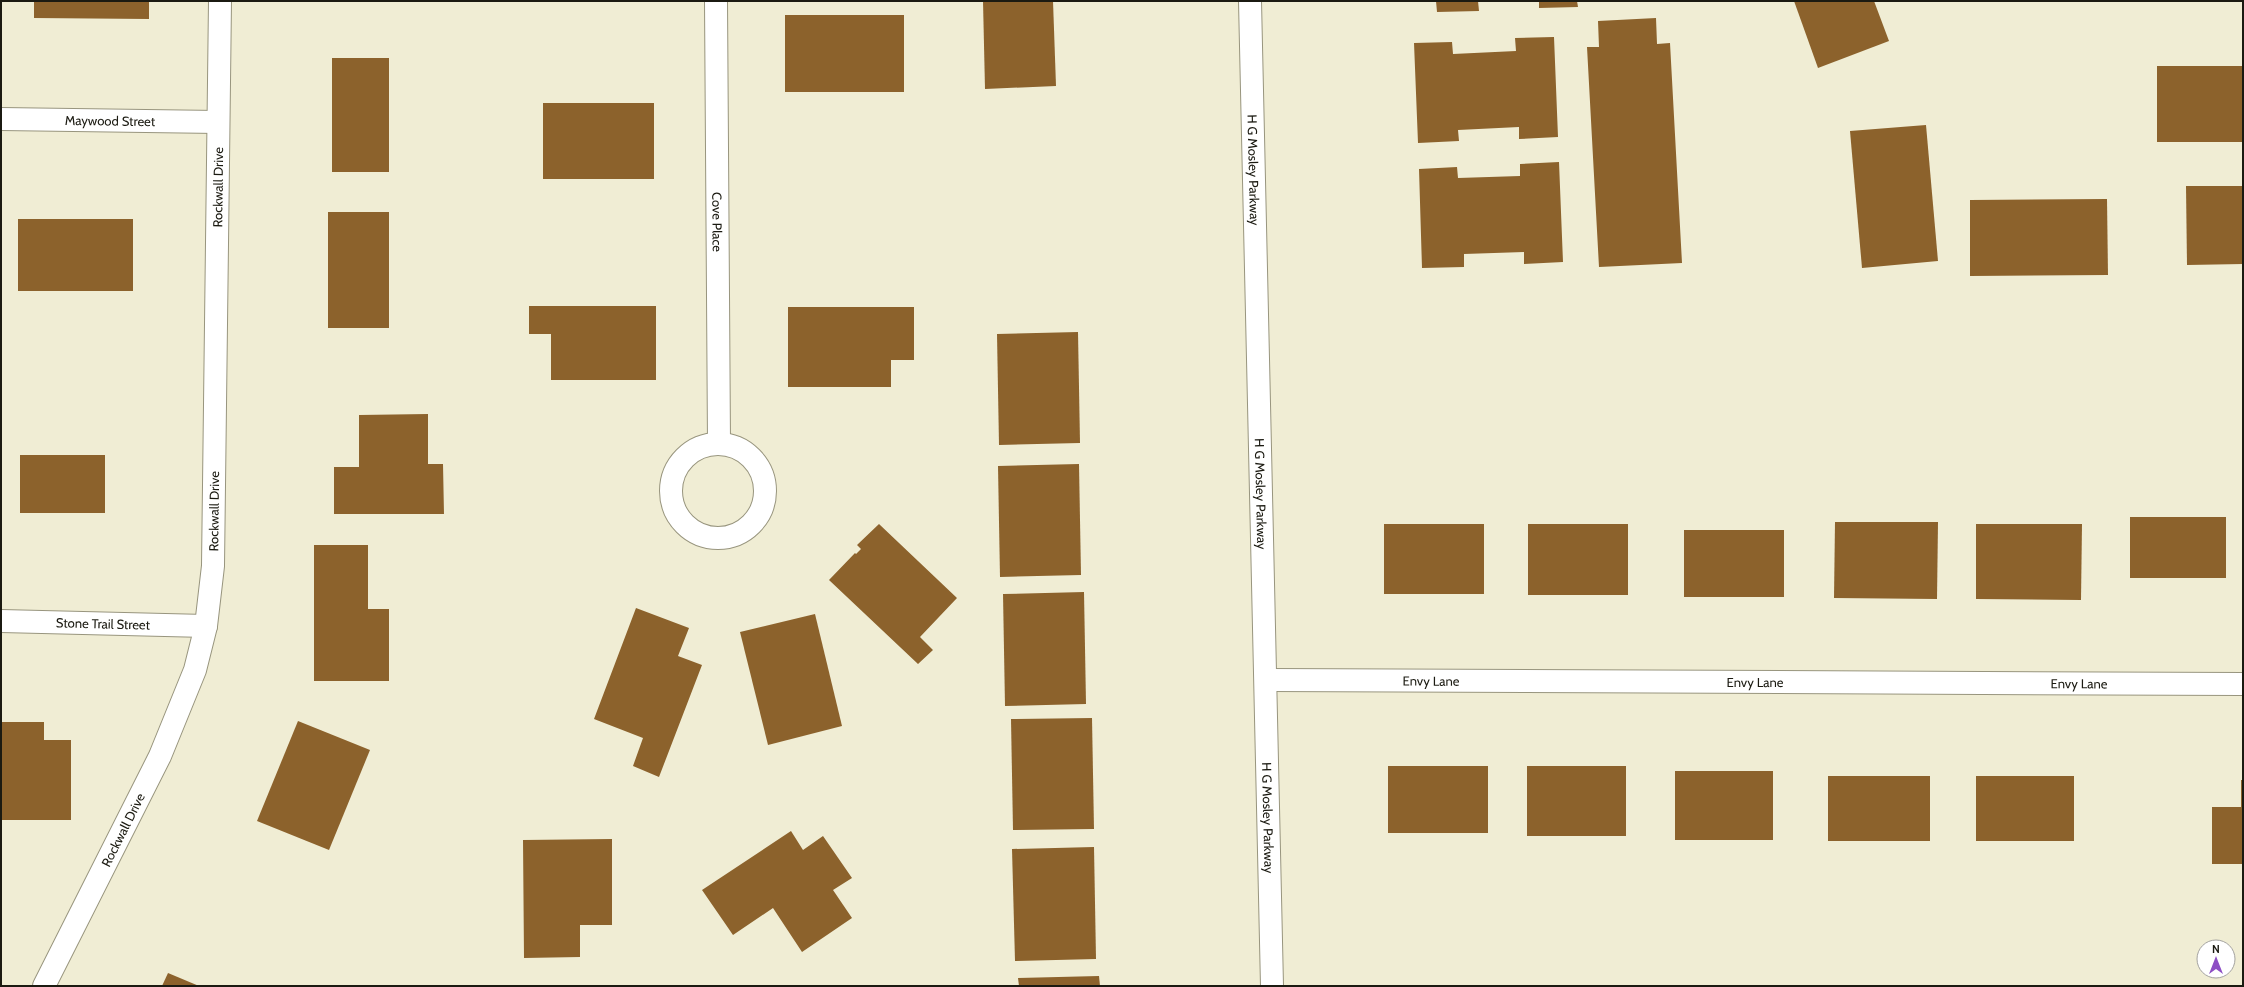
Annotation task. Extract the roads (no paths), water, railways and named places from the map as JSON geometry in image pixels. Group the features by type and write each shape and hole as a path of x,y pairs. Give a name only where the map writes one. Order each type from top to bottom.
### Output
{"street":[{"name":"Rockwall Drive","path":"44,986 160,756 195,670 206,626 213,566 220,1"},
{"name":"Cove Place","path":"716,1 719,443"},
{"name":"H G Mosley Parkway","path":"1250,1 1272,986"},
{"name":"Maywood Street","path":"1,119 218,122"},
{"path":"719,443 735,446 749,454 759,466 765,482 766,497 760,513 751,525 737,534 721,538 705,536 691,530 680,520 673,506 670,491 673,476 680,463 690,452 704,445 719,443"},
{"name":"Stone Trail Street","path":"1,622 206,626"},
{"name":"Envy Lane","path":"1266,680 2243,684"}]}
